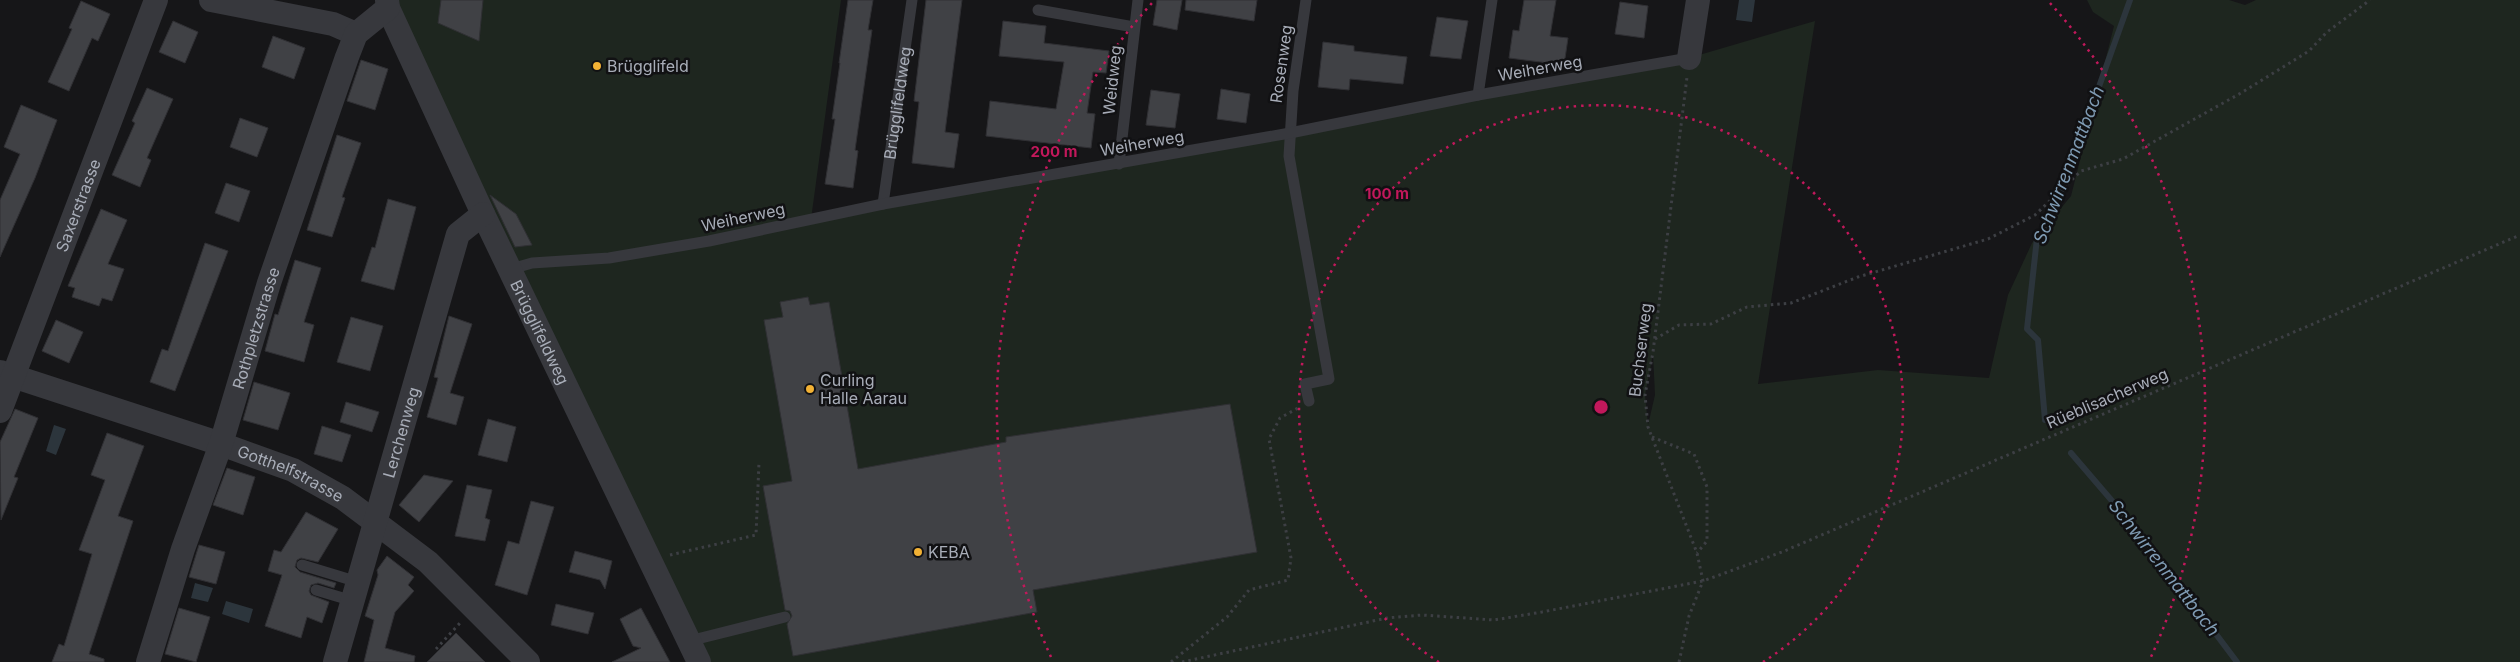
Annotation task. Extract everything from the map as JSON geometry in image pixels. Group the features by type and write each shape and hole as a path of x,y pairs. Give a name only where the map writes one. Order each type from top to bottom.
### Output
{"street":[{"name":"Saxerstrasse","path":"0,410 6,374 156,0"},
{"path":"211,0 333,24 356,34 388,4"},
{"path":"1689,58 1698,0"},
{"name":"Brügglifeldweg","path":"388,4 484,214 699,662"},
{"name":"Rothpletzstrasse","path":"148,662 183,549 221,444 269,283 356,34"},
{"name":"Lerchenweg","path":"335,662 458,234 484,214"},
{"name":"Gotthelfstrasse","path":"6,374 221,444 293,470 343,498 375,520 428,562 528,662"}],"lane":[{"name":"Brügglifeldweg","path":"883,204 912,0"},
{"name":"Weidweg","path":"1119,164 1138,0"},
{"name":"Rosenweg","path":"1306,0 1293,91 1289,156 1330,379 1305,384 1309,401"},
{"path":"1478,95 1492,0"},
{"path":"1038,10 1134,27"},
{"name":"Weiherweg","path":"511,269 532,263 609,258 660,250 883,204 1119,164 1290,133 1478,95 1689,58"},
{"path":"302,565 355,592"},
{"path":"316,590 355,592"},
{"path":"690,641 785,617"}],"path":[{"path":"1655,338 1679,325 1711,324 1747,307 1791,303 1858,277 1988,239 2035,215 2081,171 2123,159 2241,93 2309,51 2327,32 2370,0"},
{"name":"Buchserweg","path":"1689,58 1655,338 1645,395 1648,427 1697,553 1704,581"},
{"name":"Rüeblisacherweg","path":"1182,662 1387,618 1422,615 1494,620 1704,581 1782,552 2520,234"},
{"path":"1171,662 1227,617 1249,590 1288,580 1291,558 1269,439 1280,418 1309,401"},
{"path":"1652,437 1694,454 1707,487 1707,541 1697,553"},
{"path":"650,560 756,535 758,462"},
{"path":"1679,662 1689,616 1704,581"},
{"path":"436,649 474,608"}],"shaded area":[{"path":"387,0 841,0 811,219 1689,58 1815,21 1758,384 1878,370 1989,378 2008,295 2032,243 2071,196 2114,26 2093,12 2087,0 2229,0 2245,5 2256,0 2520,0 2520,662 699,662","holes":["1653,354 1655,395 1648,425 1645,395"]},
{"path":"1739,0 1755,0 1752,22 1736,20"},
{"path":"54,425 66,429 56,455 46,451"},
{"path":"195,583 213,588 208,602 191,598"},
{"path":"226,601 253,609 249,623 222,614"}],"building":[{"path":"441,0 483,0 479,41 438,23"},
{"path":"848,0 873,0 868,30 872,30 855,150 858,151 853,188 825,184 835,119 832,119"},
{"path":"926,0 962,0 945,132 959,134 954,168 912,163 919,102 914,101"},
{"path":"1157,0 1182,0 1177,30 1153,25"},
{"path":"1186,0 1257,0 1254,21 1185,10"},
{"path":"1524,0 1556,0 1550,36 1568,38 1564,65 1509,58 1513,30 1519,31"},
{"path":"81,1 110,14 98,41 92,38 69,91 48,82 72,29 69,28"},
{"path":"1620,2 1648,6 1644,38 1615,34"},
{"path":"1437,17 1468,21 1461,59 1430,56"},
{"path":"173,21 198,32 185,63 159,52"},
{"path":"1003,21 1046,26 1044,43 1109,51 1106,73 1093,72 1087,113 1095,114 1091,148 986,136 990,101 1056,109 1064,62 999,56"},
{"path":"273,36 305,48 294,79 262,67"},
{"path":"1323,42 1354,46 1354,51 1407,57 1403,84 1350,79 1349,90 1318,87"},
{"path":"361,60 388,69 375,110 347,101"},
{"path":"147,88 173,99 147,158 151,160 140,187 112,175 135,123 132,121"},
{"path":"1221,89 1250,94 1246,123 1217,119"},
{"path":"1151,90 1180,94 1175,128 1146,125"},
{"path":"21,105 57,120 35,178 0,257 0,200 20,154 4,147"},
{"path":"240,118 268,128 257,157 230,147"},
{"path":"337,135 361,143 342,197 345,198 332,237 307,230"},
{"path":"226,183 250,191 239,222 215,213"},
{"path":"490,195 516,214 532,245 515,247"},
{"path":"388,199 416,207 394,290 361,281 372,247 375,248"},
{"path":"101,209 127,220 108,264 124,269 112,301 102,298 99,306 72,297 75,288 68,286"},
{"path":"205,243 228,251 175,391 150,382 162,349 168,351"},
{"path":"295,260 321,268 304,322 314,325 304,362 265,351 275,314 278,315"},
{"path":"808,297 810,305 829,302 858,469 1006,442 1006,437 1230,404 1257,552 1033,590 1037,612 793,656 787,624 792,616 790,611 785,610 763,486 792,481 764,320 783,317 780,302"},
{"path":"449,316 472,324 450,393 464,397 456,425 427,417 438,378 434,377"},
{"path":"351,317 383,326 370,371 337,362"},
{"path":"56,320 83,332 69,363 42,351"},
{"path":"254,382 290,393 278,430 243,420"},
{"path":"346,402 379,412 372,432 340,422"},
{"path":"15,409 38,418 14,477 18,478 1,520 0,442"},
{"path":"488,419 516,427 507,462 478,455"},
{"path":"322,426 351,435 342,462 314,454"},
{"path":"107,433 144,446 118,516 133,521 89,654 104,659 104,662 52,662 59,644 64,646 92,554 79,550 105,480 91,475"},
{"path":"227,468 255,477 243,515 213,505"},
{"path":"424,475 453,481 419,522 399,505"},
{"path":"467,485 492,490 485,518 490,520 485,541 455,536"},
{"path":"531,501 554,507 527,595 495,585 508,541 519,544"},
{"path":"306,512 338,529 318,562 301,558 297,560 295,567 300,572 336,583 334,588 318,583 311,585 309,591 311,595 329,602 322,623 307,617 301,638 265,626 282,575 268,571 274,550 281,552"},
{"path":"199,545 225,552 216,584 189,577"},
{"path":"575,551 612,561 605,589 600,580 569,572"},
{"path":"387,556 414,577 408,585 414,591 395,612 385,648 415,656 414,662 364,662 374,620 365,616 378,575 377,570"},
{"path":"556,604 594,613 588,634 551,625"},
{"path":"179,608 210,617 196,662 165,654"},
{"path":"641,608 670,662 612,662 641,648 633,646 620,619"},
{"path":"456,633 485,662 427,662"}],"waterway":[{"name":"Schwirrenmattbach","path":"2045,420 2038,340 2027,329 2037,238 2053,215 2130,0"},
{"name":"Schwirrenmattbach","path":"2071,453 2143,537 2237,662"}],"place":[{"name":"Brügglifeld","path":"597,66"},
{"name":"Curling Halle Aarau","path":"810,389"},
{"name":"KEBA","path":"918,552"}]}
